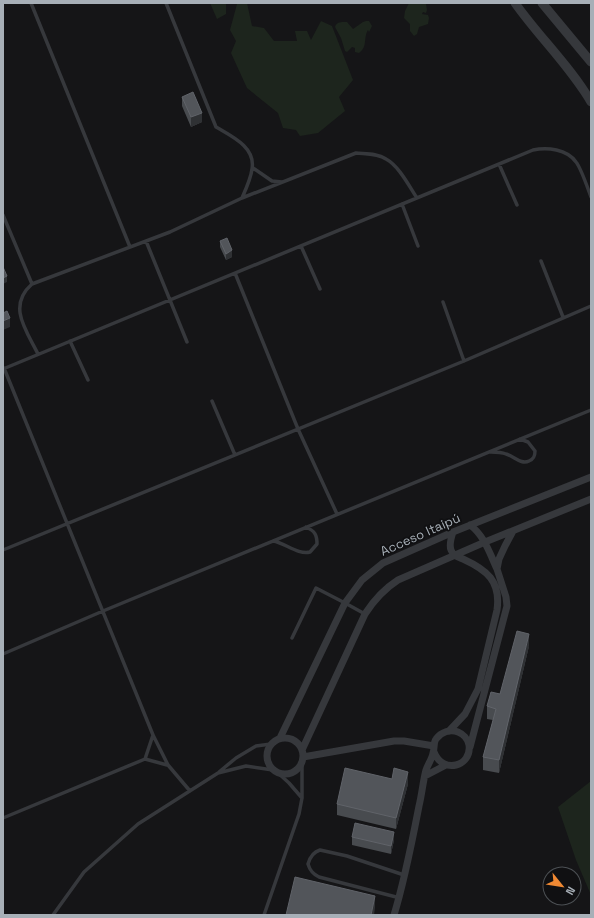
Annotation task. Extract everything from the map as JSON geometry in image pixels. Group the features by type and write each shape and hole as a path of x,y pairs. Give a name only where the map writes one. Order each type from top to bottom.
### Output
{"street":[{"path":"515,3 580,84 591,102"},
{"path":"542,3 591,62"},
{"name":"Acceso Itaipú","path":"280,738 345,603 362,580 383,563 453,532 591,477"},
{"path":"302,757 298,743 286,738 280,738 271,744 268,749 267,759 269,765 275,771 284,774 293,772 298,768 365,614 372,603 385,589 398,580 485,542 591,499"},
{"path":"425,776 446,765 457,765 463,762 469,752 507,606 506,596 497,569 485,542 470,525"},
{"path":"497,569 502,552 513,531"},
{"path":"394,915 405,876 427,766 439,736 449,731 465,714 478,689 499,598 496,586 482,568 455,556 451,552 450,546 453,532"},
{"path":"449,731 454,730 464,736 469,746 469,752"},
{"path":"302,757 394,741 404,741 434,749"},
{"path":"434,749 436,758 446,765"}],"lane":[{"path":"31,3 130,247"},
{"path":"166,3 216,127 235,138 247,149 252,159 253,168 242,198"},
{"path":"190,791 168,766 153,735 3,368 533,150 544,148 557,150 576,162 591,197"},
{"path":"38,354 23,322 19,309 20,300 24,291 32,284 170,232 242,198 356,153 373,154 386,158 394,165 416,198"},
{"path":"499,164 516,204"},
{"path":"253,168 272,181 283,182"},
{"path":"402,204 418,246"},
{"path":"3,215 32,284"},
{"path":"146,241 187,342"},
{"path":"301,246 320,289"},
{"path":"541,261 564,317"},
{"path":"235,273 298,429 337,514"},
{"path":"443,302 464,361"},
{"path":"3,550 464,361 591,306"},
{"path":"70,341 88,380"},
{"path":"212,401 235,455"},
{"path":"3,654 103,611 591,410"},
{"path":"488,452 507,454 521,462 526,462 532,459 535,455 535,451 528,442 520,439"},
{"path":"272,541 302,552 310,552 317,544 317,535 306,527"},
{"path":"292,638 316,588 365,614"},
{"path":"145,759 153,735"},
{"path":"53,915 84,872 138,824 218,773 236,758 256,746 271,744"},
{"path":"264,915 299,814 302,798 302,757"},
{"path":"3,818 145,759 168,766"},
{"path":"218,773 246,766 275,771 289,783 302,798"},
{"path":"400,898 319,877 310,870 308,864 313,854 320,850 347,856 405,876"}],"shaded area":[{"path":"210,3 247,3 252,26 264,28 274,41 297,41 295,31 307,31 311,40 321,21 332,26 353,80 339,97 345,111 318,133 300,136 296,130 283,128 278,113 247,88 231,53 236,41 230,30 237,4 226,4 226,14 217,19"},
{"path":"409,3 426,4 426,13 423,12 422,14 428,15 429,18 428,24 419,27 417,34 414,36 410,31 410,24 404,18 405,11"},
{"path":"366,21 369,21 372,26 369,32 368,30 362,51 359,53 355,52 355,48 352,47 347,52 345,51 341,38 335,27 336,25 340,22 347,22 353,29"},
{"path":"591,781 591,895 582,874 582,866 579,866 576,860 558,807"}],"building":[{"path":"193,92 202,113 191,117 182,97"},
{"path":"227,238 232,250 226,254 220,241"},
{"path":"3,267 7,276 3,278"},
{"path":"7,311 10,318 3,321 3,313"},
{"path":"517,631 529,634 499,760 483,757 496,709 487,706 491,692 500,694"},
{"path":"345,768 392,779 394,768 408,772 396,818 337,804"},
{"path":"355,823 394,832 391,846 352,837"},
{"path":"295,877 375,896 371,915 286,915"}]}
